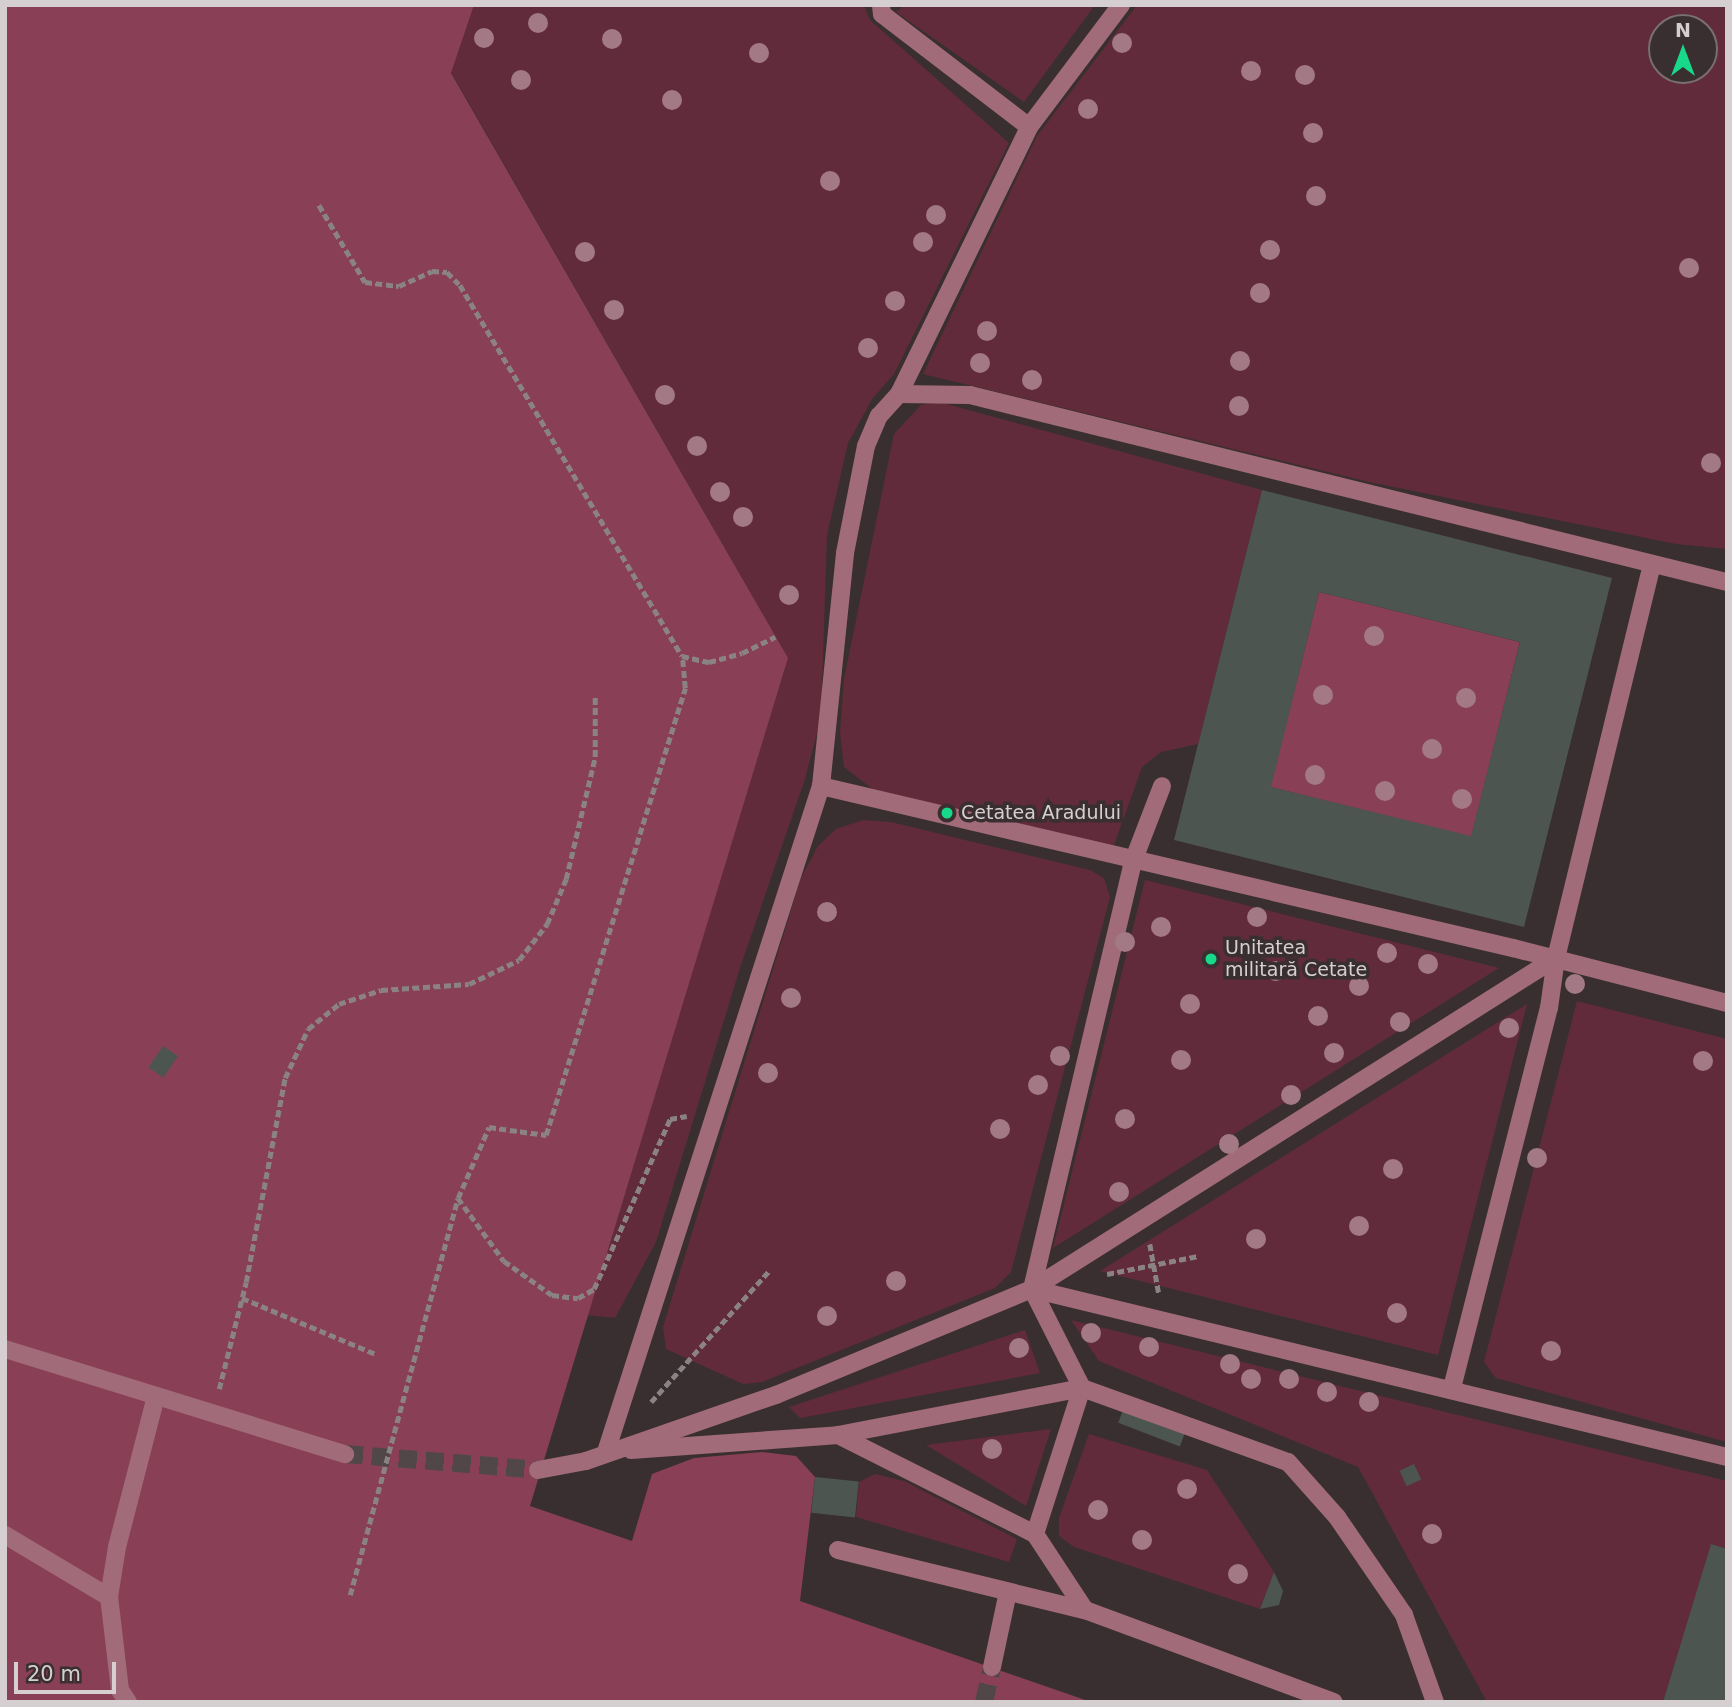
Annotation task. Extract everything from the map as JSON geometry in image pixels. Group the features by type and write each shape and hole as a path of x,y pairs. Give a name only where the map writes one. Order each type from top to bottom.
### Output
{"lane":[{"path":"881,5 882,14 1028,127"},
{"path":"606,1452 821,786 845,554 860,473 879,416 899,394 1028,127 1121,5"},
{"path":"899,394 970,395 1727,582"},
{"path":"1452,1388 1549,1009 1556,958 1652,565"},
{"path":"821,786 1556,958 1727,1003"},
{"path":"1035,1534 1082,1388 1032,1289 1134,859 1162,786"},
{"path":"538,1470 562,1468 776,1395 1032,1289 1556,958"},
{"path":"1032,1289 1452,1388 1727,1457"},
{"path":"5,1349 345,1454"},
{"path":"606,1452 838,1435 1082,1388 1288,1462 1337,1517 1404,1615 1434,1702"},
{"path":"128,1702 120,1690 109,1597 117,1547 156,1396"},
{"path":"838,1435 1035,1534 1085,1610"},
{"path":"5,1535 109,1597"},
{"path":"838,1550 1085,1610 1334,1702"},
{"path":"992,1667 1008,1592"}],"path":[{"path":"319,205 365,282 399,286 432,271 447,272 460,285 682,656 685,688 546,1135 489,1127 458,1198 350,1595"},
{"path":"682,656 709,662 742,653 775,637"},
{"path":"213,1415 242,1298 285,1079 308,1029 339,1004 381,990 469,984 519,960 547,924 566,879 595,757 595,696"},
{"path":"458,1198 504,1261 552,1295 578,1298 594,1289 670,1119 716,1112"},
{"path":"1145,1219 1164,1320"},
{"path":"1099,1276 1198,1256"},
{"path":"642,1412 770,1270"},
{"path":"242,1298 376,1354"}],"shaded area":[{"path":"5,5 474,5 451,73 788,658 530,1506 632,1541 652,1474 694,1458 762,1452 796,1456 815,1477 800,1601 1091,1702 5,1702"},
{"path":"474,5 864,5 870,20 1009,143 894,374 872,399 848,443 827,535 821,718 805,779 740,968 656,1242 615,1318 586,1315 788,658 451,72"},
{"path":"905,5 1095,5 1024,102 896,12"},
{"path":"1137,5 1727,5 1727,549 1676,544 1369,482 923,374 1037,136"},
{"path":"939,402 1262,490 1198,744 1161,752 1142,767 1113,848 875,791 844,767 840,732 844,679 894,434 921,405"},
{"path":"1319,592 1520,642 1471,837 1270,787"},
{"path":"863,820 891,822 1090,870 1104,878 1110,897 1011,1272 995,1288 762,1382 743,1384 666,1349 663,1327 801,878 818,846 836,829"},
{"path":"1145,880 1499,968 1053,1248"},
{"path":"1577,1001 1727,1039 1727,1442 1496,1378 1484,1362"},
{"path":"1527,1004 1438,1355 1100,1271"},
{"path":"1071,1320 1727,1481 1727,1549 1711,1545 1663,1702 1487,1702 1358,1467 1099,1361"},
{"path":"1025,1330 1040,1373 800,1418 789,1407"},
{"path":"1051,1429 1026,1506 926,1445"},
{"path":"1089,1434 1207,1470 1274,1572 1260,1609 1074,1547 1059,1536 1059,1518"},
{"path":"875,1474 904,1481 1017,1539 1009,1562 856,1517 859,1482"}],"building":[{"path":"1262,490 1612,578 1524,927 1174,840","holes":["1319,592 1520,642 1471,836 1271,787"]},
{"path":"163,1046 178,1056 163,1078 148,1068"},
{"path":"1125,1405 1187,1429 1180,1446 1118,1423"},
{"path":"1414,1464 1421,1479 1407,1486 1399,1471"},
{"path":"815,1477 859,1482 855,1517 811,1513"},
{"path":"1711,1544 1727,1549 1727,1702 1663,1702"},
{"path":"1274,1572 1283,1591 1279,1605 1260,1609"}],"tunnel":[{"path":"345,1454 538,1470"},
{"path":"984,1702 992,1667"}],"place":[{"name":"Cetatea Aradului","path":"947,813"},
{"name":"Unitatea militară Cetate","path":"1211,959"}]}
